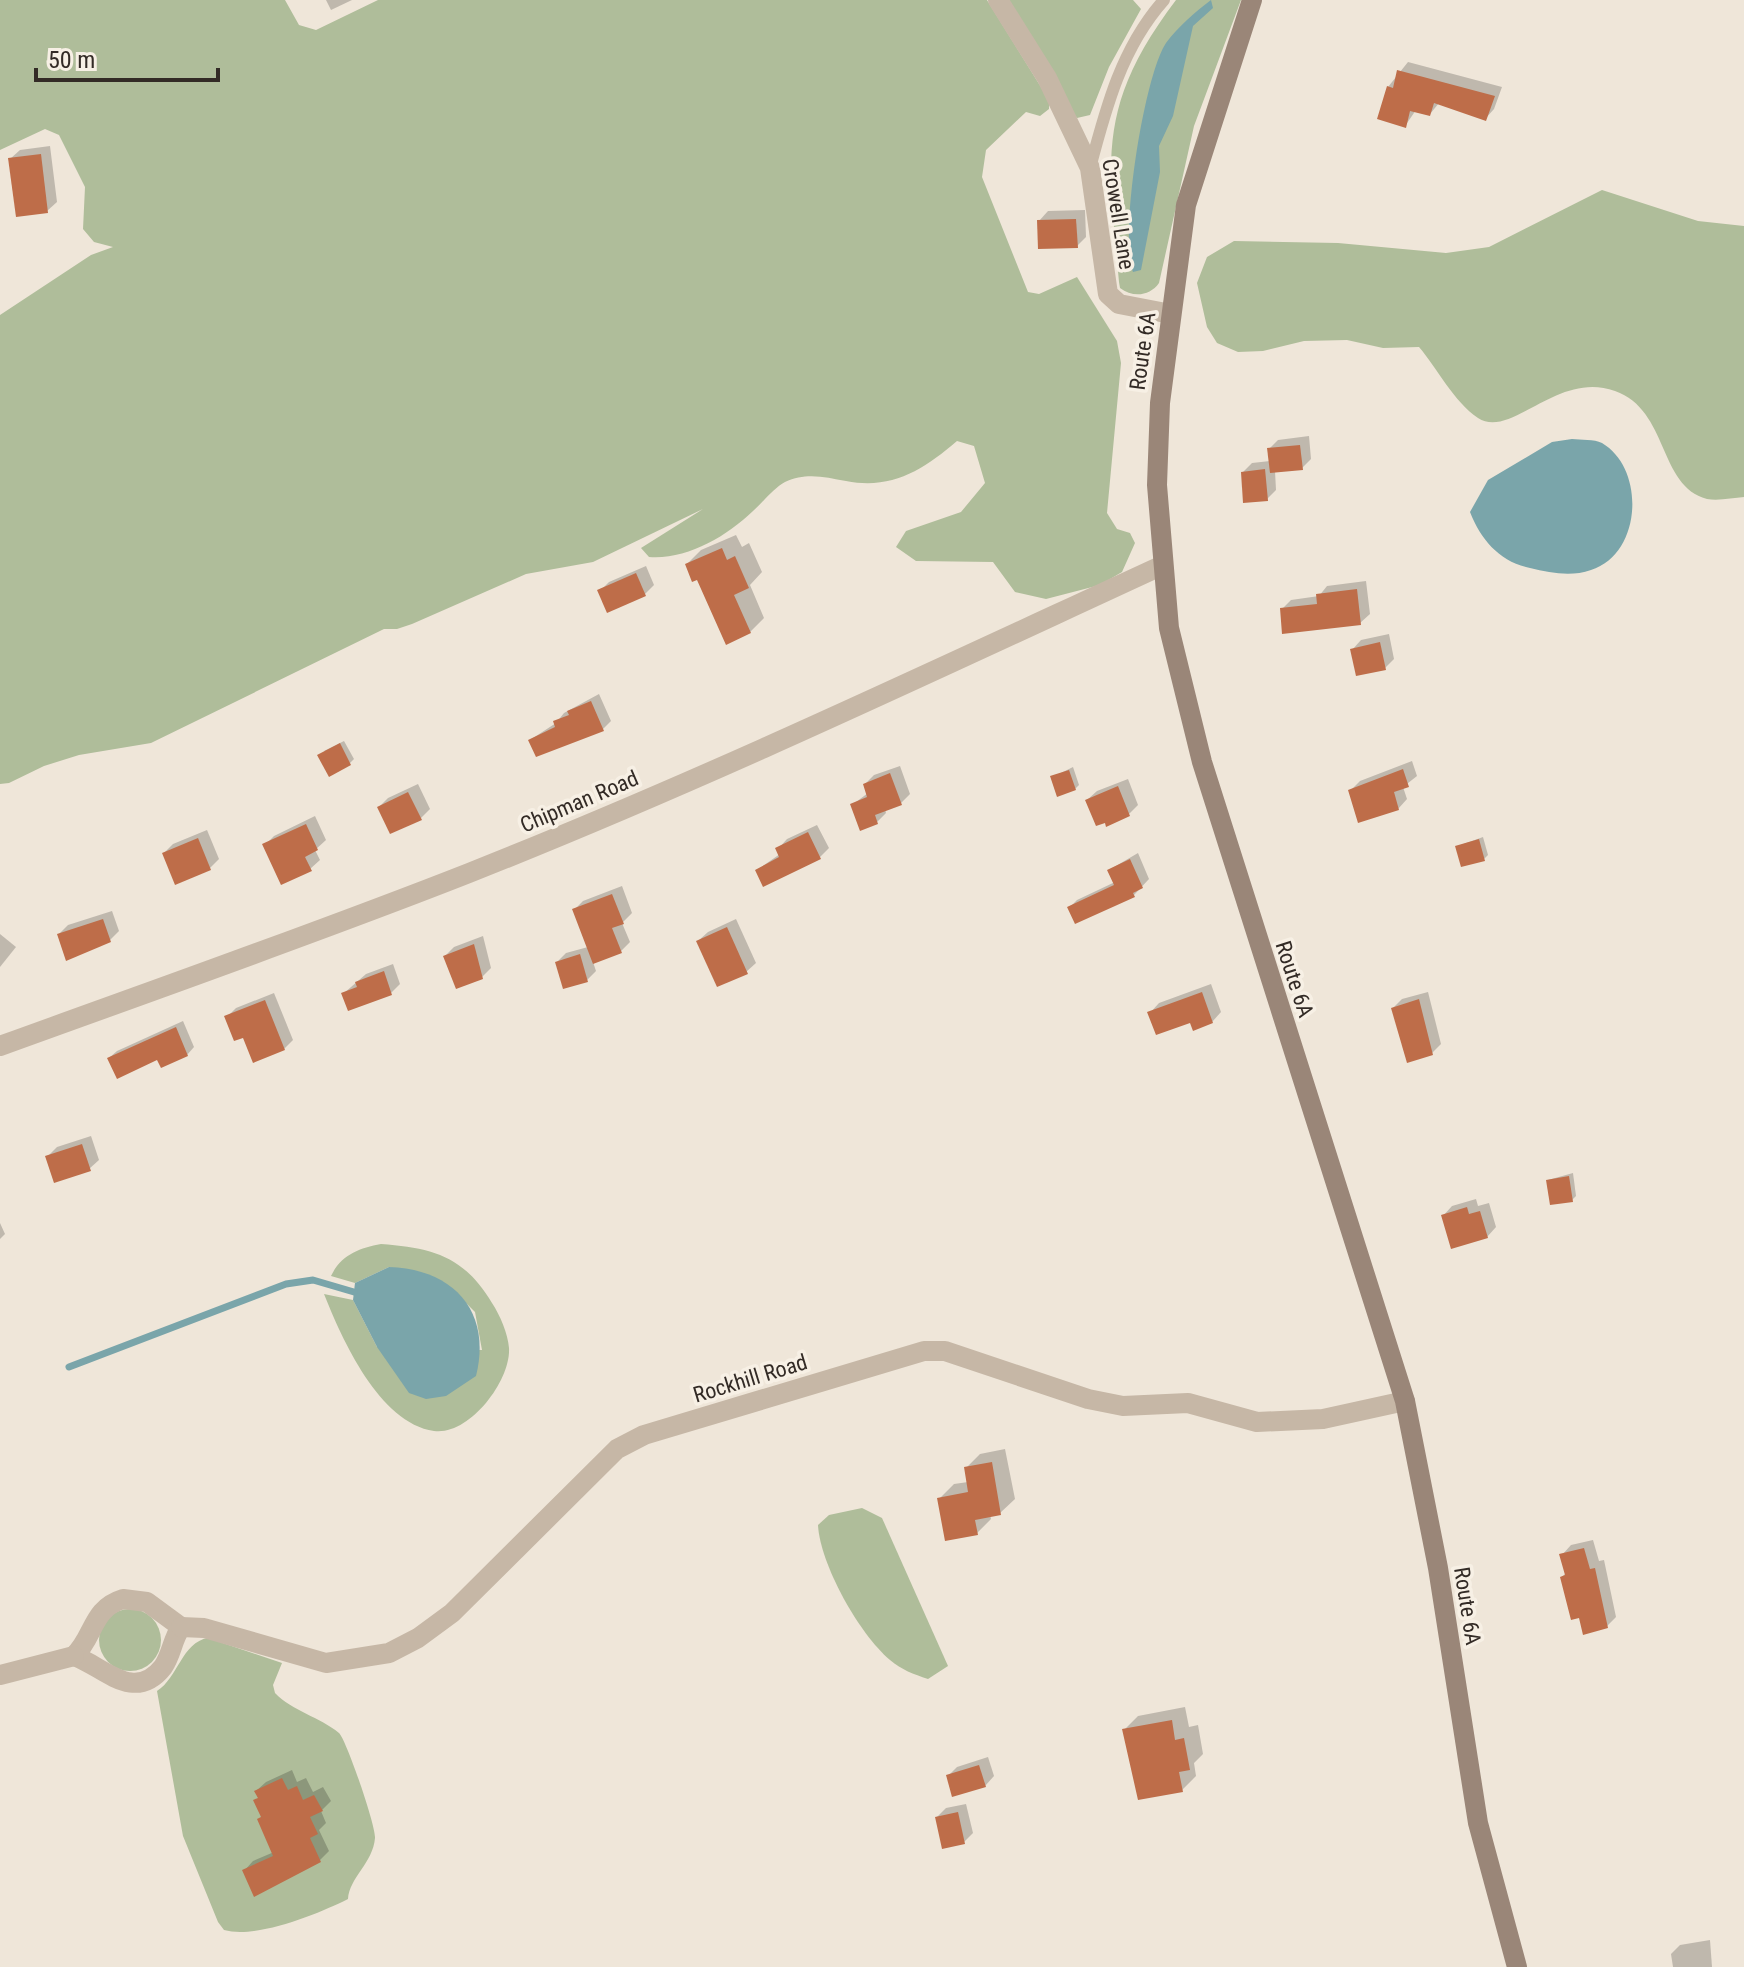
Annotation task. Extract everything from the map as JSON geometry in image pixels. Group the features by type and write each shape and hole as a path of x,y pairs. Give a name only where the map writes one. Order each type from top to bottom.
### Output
{"main road":[{"name":"Route 6A","path":"1252,0 1186,205 1171,314 1160,403 1157,485 1169,628 1202,762 1405,1401 1438,1568 1478,1823 1517,1967"}],"street":[{"name":"Crowell Lane","path":"998,0 1047,78 1090,168 1108,294 1119,304 1171,314"},
{"name":"Chipman Road","path":"0,1046 381,906 579,828 821,723 1163,565"},
{"name":"Rockhill Road","path":"74,1656 85,1645 93,1620 101,1610 123,1599 147,1602 181,1627 204,1628 326,1663 389,1653 418,1638 452,1613 617,1449 644,1435 924,1351 945,1351 1088,1399 1123,1406 1188,1403 1257,1422 1323,1419 1405,1401"},
{"path":"0,1675 74,1656 89,1661 112,1679 134,1683 146,1680 165,1664 172,1640 181,1627"}],"lane":[{"path":"1090,168 1115,81 1133,44 1164,0"}],"green space":[{"path":"0,0 285,0 299,25 316,30 378,0 987,0 1049,100 1049,109 1040,116 1026,112 986,150 982,177 1028,292 1039,294 1077,277 1117,341 1121,363 1107,513 1117,529 1130,533 1135,543 1122,572 1100,585 1046,599 1015,592 993,562 916,561 896,547 906,531 961,512 985,483 974,446 957,441 919,469 892,480 863,483 808,476 785,482 731,530 691,551 649,557 641,548 703,509 593,562 526,574 412,624 384,629 151,743 79,755 0,784 0,315 91,255 113,247 94,242 83,229 85,187 59,135 45,129 0,150"},
{"path":"1009,0 1133,0 1141,9 1109,67 1090,115 1077,118 1074,114"},
{"path":"1176,0 1241,0 1194,126 1159,283 1151,291 1136,294 1120,288 1119,282 1112,201 1113,134 1132,71 1150,37"},
{"path":"1602,190 1698,221 1744,226 1744,497 1711,500 1691,491 1671,464 1645,414 1632,401 1615,391 1594,387 1574,389 1521,414 1491,422 1478,418 1461,403 1419,347 1383,348 1347,340 1304,341 1263,351 1238,352 1217,343 1207,327 1197,283 1207,257 1234,241 1338,243 1446,253 1489,247"},
{"path":"381,1244 416,1248 446,1257 481,1287 501,1319 509,1348 503,1376 485,1404 461,1425 434,1431 414,1425 396,1413 365,1376 341,1333 324,1294 353,1300 377,1347 482,1350 475,1312 453,1290 389,1267 355,1283 331,1276 340,1263 352,1254"},
{"path":"862,1508 882,1518 948,1666 928,1679 899,1666 878,1648 854,1616 833,1578 820,1541 818,1525 829,1515"},
{"path":"130,1609 142,1611 152,1618 159,1628 159,1652 152,1662 142,1669 130,1671 118,1669 108,1662 101,1652 99,1640 101,1628 108,1618 118,1611"},
{"path":"208,1638 282,1663 273,1685 275,1693 339,1733 354,1766 374,1830 373,1847 352,1884 348,1899 304,1918 270,1928 238,1932 224,1930 183,1836 157,1691 192,1646"}],"water":[{"path":"1211,0 1213,8 1193,26 1173,116 1159,146 1160,172 1141,270 1133,272 1129,253 1131,192 1150,88 1166,43"},
{"path":"1572,439 1602,443 1616,455 1626,472 1632,510 1620,547 1608,561 1591,570 1576,573 1561,574 1510,561 1486,540 1470,512 1488,480 1552,442"},
{"path":"389,1267 432,1276 449,1285 463,1298 473,1314 480,1353 476,1376 446,1396 426,1399 409,1393 377,1347 353,1300 355,1283"}],"building":[{"path":"1397,70 1495,96 1486,121 1434,103 1430,116 1410,111 1406,128 1377,119 1387,86 1393,88"},
{"path":"41,154 48,213 16,217 8,158"},
{"path":"1076,219 1078,248 1038,249 1037,220"},
{"path":"1300,445 1303,470 1270,473 1267,448"},
{"path":"1265,469 1268,501 1243,503 1241,472"},
{"path":"722,548 727,560 735,556 749,588 734,595 751,633 726,645 697,580 692,582 685,564"},
{"path":"636,573 646,596 607,613 597,590"},
{"path":"1357,589 1361,625 1282,634 1280,608 1317,604 1316,594"},
{"path":"1380,642 1386,670 1356,676 1350,649"},
{"path":"591,701 604,731 536,757 528,740 555,727 553,721 569,715 567,711"},
{"path":"340,743 351,765 329,777 317,755"},
{"path":"1403,769 1409,787 1394,792 1399,810 1358,823 1348,790"},
{"path":"1069,770 1076,790 1057,797 1050,776"},
{"path":"890,773 902,805 875,815 878,824 860,831 850,804 867,797 863,784"},
{"path":"1118,786 1130,816 1106,827 1105,823 1096,826 1085,800"},
{"path":"408,792 422,820 390,834 377,807"},
{"path":"306,824 318,850 305,857 312,871 281,885 262,844"},
{"path":"808,832 821,859 763,887 755,870 779,857 775,848"},
{"path":"198,838 211,870 175,885 162,853"},
{"path":"1479,839 1485,861 1461,867 1455,846"},
{"path":"1130,859 1143,888 1133,893 1135,897 1075,924 1067,907 1114,885 1107,870"},
{"path":"612,894 624,924 612,928 622,953 593,964 572,909"},
{"path":"103,919 111,942 66,961 57,934"},
{"path":"727,927 748,974 717,987 696,941"},
{"path":"474,944 483,979 456,989 443,956"},
{"path":"580,954 588,982 563,989 555,962"},
{"path":"384,971 392,995 348,1011 341,993 357,987 355,982"},
{"path":"1202,992 1213,1023 1193,1031 1190,1023 1156,1035 1147,1012"},
{"path":"1419,999 1433,1055 1407,1063 1391,1008"},
{"path":"265,1000 285,1050 253,1063 243,1038 234,1041 224,1016"},
{"path":"176,1027 188,1056 161,1068 157,1060 117,1079 107,1058"},
{"path":"82,1144 91,1171 54,1183 45,1156"},
{"path":"1569,1176 1573,1202 1550,1205 1546,1180"},
{"path":"1467,1207 1469,1214 1480,1211 1488,1238 1451,1249 1441,1215"},
{"path":"992,1462 1001,1515 975,1520 978,1535 945,1541 937,1498 968,1492 964,1467"},
{"path":"1584,1548 1590,1569 1595,1568 1608,1628 1583,1635 1579,1618 1571,1620 1560,1577 1565,1575 1559,1554"},
{"path":"1172,1720 1175,1740 1184,1738 1190,1770 1179,1772 1183,1792 1138,1800 1122,1729"},
{"path":"979,1765 986,1787 952,1797 946,1775"},
{"path":"282,1778 288,1790 297,1786 303,1800 314,1795 323,1811 310,1817 318,1834 310,1838 321,1862 254,1897 242,1870 273,1856 257,1819 261,1817 253,1800 258,1798 254,1791"},
{"path":"958,1812 965,1844 942,1849 935,1817"}],"waterway":[{"path":"69,1367 286,1284 313,1280 354,1292"}]}
